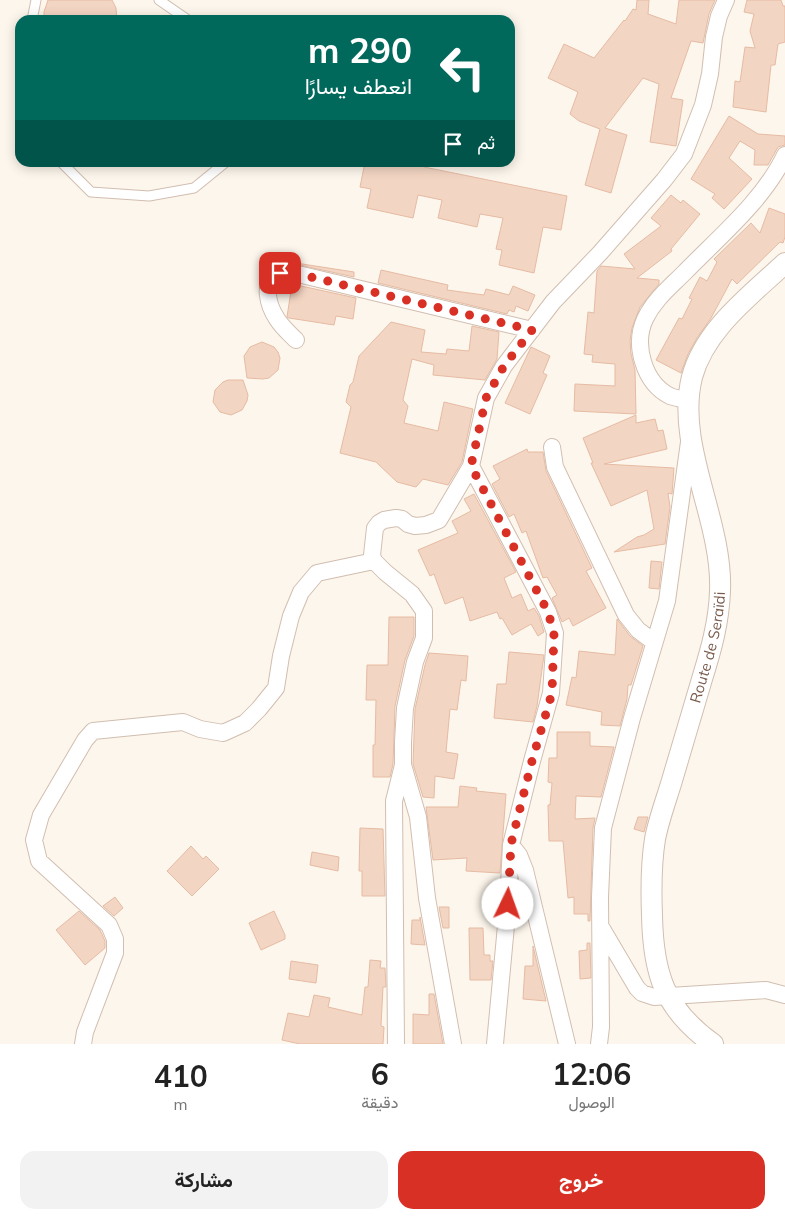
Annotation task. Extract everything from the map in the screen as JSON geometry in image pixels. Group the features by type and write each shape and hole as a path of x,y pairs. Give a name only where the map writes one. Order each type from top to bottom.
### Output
{"street":[{"path":"454,1044 427,898 418,817 404,765 405,708 415,662 424,638 424,611 412,594 374,561 372,554 375,528 384,520 400,518 412,526 432,524 439,520 471,466 486,398 504,366 553,302 664,180 684,154 703,105 719,16 726,0"},
{"path":"688,401 670,396 655,384 644,364 639,343 644,320 659,296 752,203 778,170 785,155"},
{"name":"Route de Seraïdi","path":"713,1044 697,1033 677,1011 661,981 653,945 651,876 653,856 661,817 715,636 720,589 720,566 716,540 690,433 688,401 693,376 702,353 714,332 785,263"},
{"path":"296,340 277,320 269,304 267,288 272,278 280,273 298,274 532,330"},
{"path":"599,1044 601,1027 600,897 603,828 632,718 667,601 690,433"},
{"path":"552,447 555,467 626,615 638,630 654,642"},
{"path":"471,466 548,612 554,633 552,693 511,844 508,904 495,1044"},
{"path":"82,1044 115,953 115,939 109,925 39,861 34,840 41,815 84,740 93,731 152,724 183,722 200,729 222,733 245,723 259,710 276,688 289,624 301,592 318,574 374,561"},
{"path":"396,1044 394,800 404,765"},
{"path":"511,844 519,855 525,870 567,1044"},
{"path":"601,927 637,988 642,993 654,998 766,990 785,995"}],"lane":[{"path":"33,15 36,0"},
{"path":"159,0 181,15"},
{"path":"66,167 91,192 149,196 194,188 220,167"}],"building":[{"path":"48,0 112,0 117,15 44,15"},
{"path":"637,0 649,0 648,14 676,24 679,0 715,0 709,14 703,43 691,41 671,98 683,100 676,146 650,142 659,84 643,78 605,128 627,135 611,193 585,185 600,129 579,121 570,114 578,92 548,78 564,44 594,58 633,9 636,10"},
{"path":"747,0 781,0 783,6 785,6 785,42 778,44 775,65 771,65 766,112 733,107 735,81 740,82 745,47 755,48 750,31 754,14 744,12"},
{"path":"729,116 758,134 785,136 785,145 778,147 768,165 754,165 755,150 740,141 729,158 752,179 724,209 712,198 715,194 691,179"},
{"path":"364,167 424,167 567,196 561,230 543,227 534,273 499,265 502,250 496,249 503,218 480,214 477,227 438,218 442,200 418,195 413,218 367,208 371,189 360,187"},
{"path":"671,195 681,203 683,200 700,214 671,249 672,251 637,278 659,280 659,284 640,307 632,328 630,341 635,370 636,414 574,411 575,384 615,386 615,364 592,362 593,355 584,354 588,312 594,313 597,271 601,266 635,269 624,254 661,226 651,218"},
{"path":"769,208 785,214 785,237 783,243 780,242 737,284 732,279 711,318 688,354 681,373 656,360 679,318 682,319 692,299 689,298 700,277 707,281 717,262 714,259 751,223 760,233"},
{"path":"295,264 354,272 354,277"},
{"path":"381,270 448,285 447,290 484,295 486,289 509,295 513,286 535,295 528,311 516,306 514,312 509,310 507,314 378,283"},
{"path":"292,284 356,298 353,319 336,316 334,325 287,317"},
{"path":"391,322 425,330 421,352 446,354 447,349 469,351 472,326 499,332 497,359 485,380 433,375 434,365 412,359 403,400 408,406 404,423 438,431 444,402 473,409 462,462 448,485 423,479 416,487 397,482 376,462 340,453 351,407 346,402 359,356"},
{"path":"262,342 274,347 278,352 280,358 278,370 269,378 247,378 244,356 250,347"},
{"path":"531,347 550,356 543,373 547,375 530,414 505,403"},
{"path":"228,380 243,380 248,395 242,410 231,415 220,412 213,402 215,390"},
{"path":"636,415 636,423 655,419 658,431 663,430 667,449 604,464 674,468 672,494 668,493 670,507 665,544 614,552 637,537 654,529 647,490 611,506 591,463 593,463 583,438"},
{"path":"527,449 528,452 543,452 546,471 592,568 586,571 606,608 573,626 569,618 562,622 552,598 557,595 547,577 543,578 526,531 522,533 514,514 509,517 492,484 500,479 493,466"},
{"path":"474,494 516,572 504,578 512,598 521,594 528,611 534,608 539,616 544,632 538,636 531,624 512,635 497,612 470,621 463,597 445,604 434,574 430,576 418,550 458,533 452,521 471,511 464,499"},
{"path":"651,561 662,562 659,589 649,588"},
{"path":"389,617 414,617 414,636 405,660 395,706 393,764 390,777 373,777 376,700 366,700 367,665 388,665"},
{"path":"617,619 630,636 643,646 631,685 628,685 627,699 620,726 601,725 602,712 566,705 572,677 576,678 579,651 615,655"},
{"path":"509,652 544,655 533,722 494,718 497,684 506,684"},
{"path":"429,653 468,656 466,681 461,680 457,710 450,709 446,752 458,754 454,779 435,776 434,798 423,797 413,764 415,709"},
{"path":"557,732 590,732 590,746 614,747 601,797 576,796 575,819 595,818 593,828 590,921 588,921 588,914 574,914 574,897 568,898 563,841 549,841 548,805 550,805 552,783 548,782 549,758 557,758"},
{"path":"460,786 477,788 476,791 506,794 500,873 466,871 467,858 433,860 426,807 458,807"},
{"path":"638,817 648,817 644,832 634,829"},
{"path":"360,828 383,829 385,896 362,896 362,871 359,871"},
{"path":"191,846 203,859 206,856 219,869 192,896 167,871"},
{"path":"312,852 339,857 338,871 310,865"},
{"path":"115,897 123,908 114,916 103,906"},
{"path":"439,907 449,907 449,928 443,928"},
{"path":"79,911 100,930 105,941 105,948 85,965 56,930"},
{"path":"274,911 285,939 261,950 249,923"},
{"path":"420,917 425,945 411,944 412,920 420,920"},
{"path":"469,928 483,928 484,955 490,955 490,961 493,961 491,980 470,980"},
{"path":"587,943 590,943 591,978 580,979 579,951 587,950"},
{"path":"533,946 546,1001 523,999 525,966 533,966"},
{"path":"370,960 381,961 380,968 385,968 386,987 383,987 381,1026 384,1027 383,1044 300,1044 282,1040 288,1013 309,1017 314,995 330,998 328,1007 362,1015 365,987 368,987"},
{"path":"291,961 318,965 316,983 289,979"},
{"path":"429,994 434,994 443,1044 413,1044 413,1014 429,1015"}],"route":[{"path":"280,273 298,274 532,330 504,366 486,398 471,466 548,612 554,633 552,693 511,844 508,904"}]}
